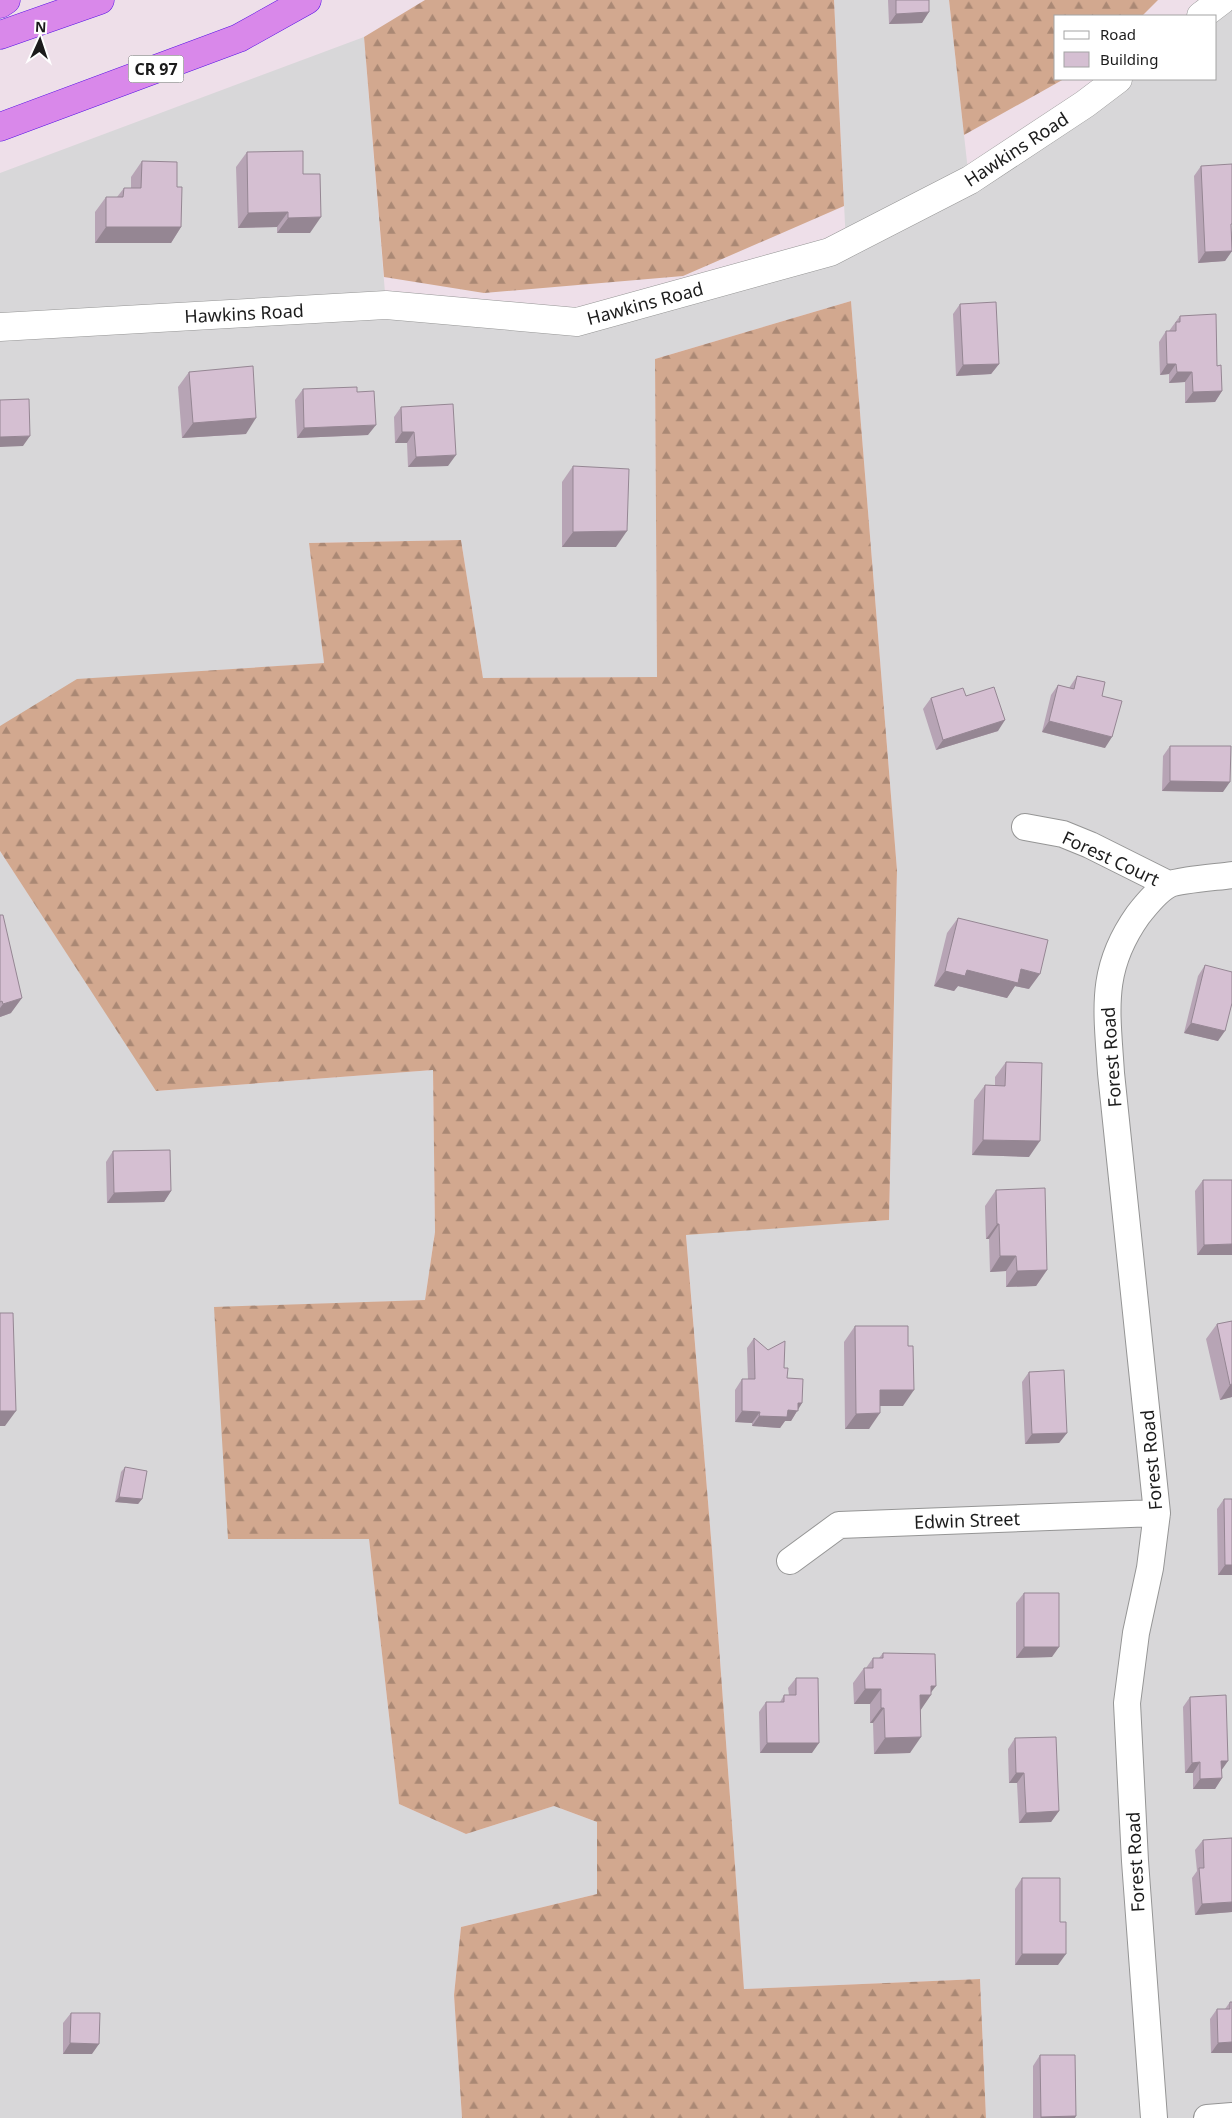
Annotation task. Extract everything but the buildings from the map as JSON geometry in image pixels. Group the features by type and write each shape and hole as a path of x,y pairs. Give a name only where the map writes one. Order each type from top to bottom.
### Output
{"highway":[{"path":"0,4 6,0"},
{"path":"0,35 100,0"},
{"name":"CR 97","path":"0,127 239,38 307,0"}],"street":[{"path":"1202,15 1222,0"},
{"name":"Hawkins Road","path":"0,327 386,305 577,322 830,252 970,180 1085,104 1117,80"},
{"name":"Forest Court","path":"1025,827 1063,834 1090,845 1168,884"},
{"path":"1168,884 1232,875"},
{"name":"Forest Road","path":"1154,2118 1134,1861 1127,1703 1136,1633 1150,1568 1157,1513 1111,1073 1106,1002 1111,970 1123,937 1144,908 1168,884"},
{"name":"Edwin Street","path":"790,1561 839,1525 1157,1513"},
{"path":"1207,2118 1232,2116"}],"shaded area":[{"path":"834,0 949,0 969,180 1117,80 1217,80 1217,15 1232,0 1232,2118 986,2118 980,1979 744,1989 712,1550 686,1234 889,1220 897,870 851,301 655,359 657,677 483,678 461,540 309,543 324,663 204,671 0,726 0,173 364,37 386,305 577,322 846,244"},
{"path":"0,851 157,1091 433,1070 435,1232 425,1300 214,1308 369,1539 399,1804 466,1834 554,1806 597,1822 597,1894 461,1927 454,1995 462,2118 0,2118"}],"green space":[{"path":"425,0 834,0 844,206 683,276 484,293 384,277 364,37"},
{"path":"949,0 1158,0 1143,15 1054,15 1054,80 1062,80 964,135"},
{"path":"851,301 897,870 889,1220 686,1235 712,1550 744,1989 980,1979 986,2118 462,2118 454,1995 461,1927 597,1894 597,1822 554,1806 466,1834 399,1804 369,1539 228,1539 214,1307 425,1300 435,1232 433,1070 156,1091 0,851 0,726 77,679 324,663 309,543 461,540 483,678 657,677 655,359"}]}
